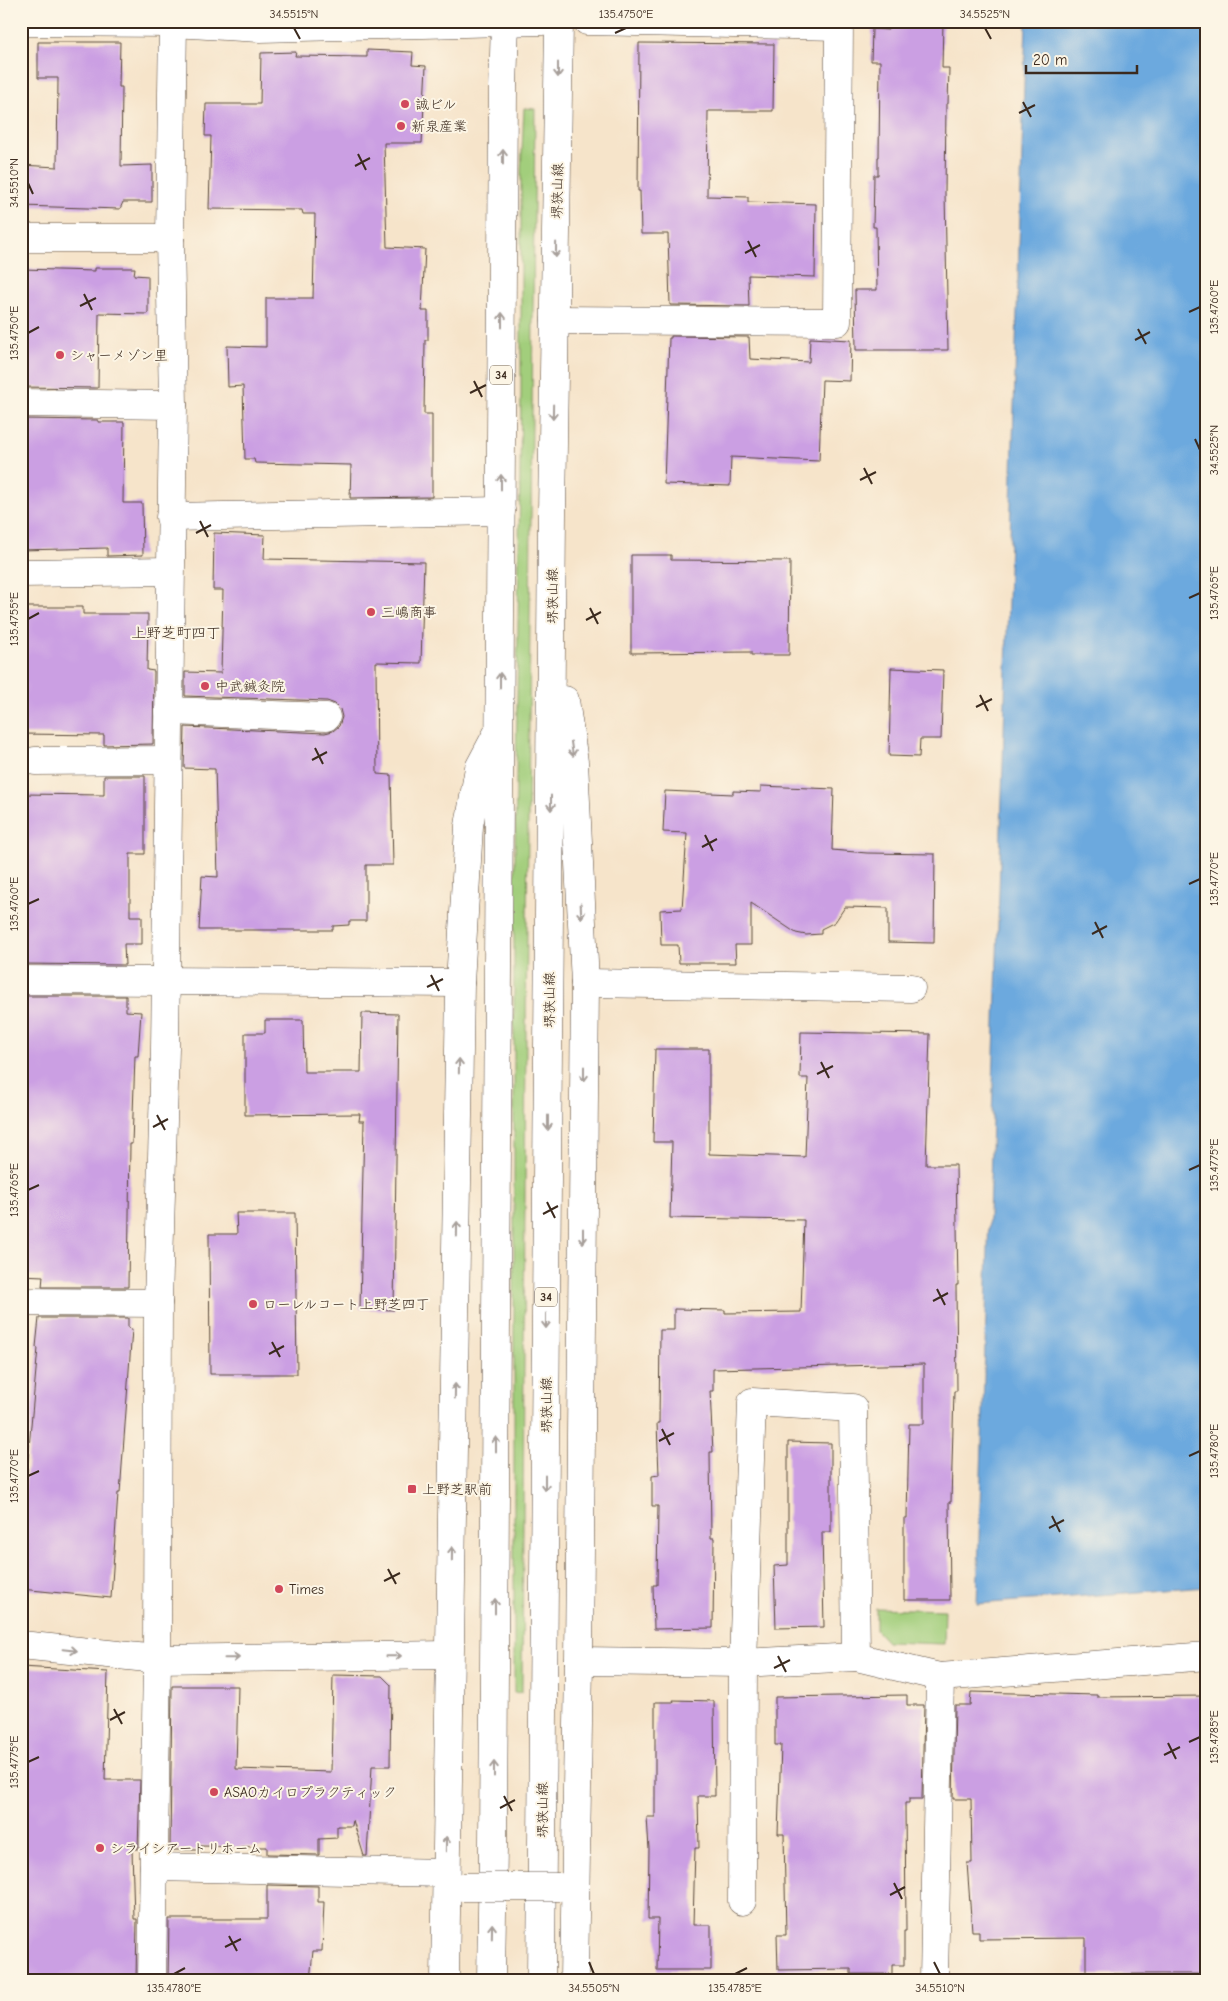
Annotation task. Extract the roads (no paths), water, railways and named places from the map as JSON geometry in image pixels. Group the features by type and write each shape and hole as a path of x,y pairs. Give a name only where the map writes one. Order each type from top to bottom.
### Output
{"street":[{"path":"21,22 173,22 260,28 542,21"},
{"name":"堺狭山線","path":"540,1980 559,21"},
{"path":"555,320 837,322 839,23 587,21"},
{"path":"152,1980 157,1658 158,1303 166,983 170,516 173,405 170,238 173,22"},
{"name":"34","path":"491,1980 503,89 505,22"},
{"path":"21,238 170,238"},
{"path":"21,403 173,405"},
{"path":"170,516 501,511"},
{"path":"21,573 170,571"},
{"path":"552,614 574,762 585,983 579,1661 567,1887 574,1980"},
{"path":"168,711 326,717"},
{"path":"445,1980 452,1882 449,1655 454,1481 460,983 469,826 479,768 500,728"},
{"path":"35,761 168,760"},
{"path":"21,980 166,983 460,983"},
{"path":"585,983 910,988"},
{"path":"21,1302 158,1303"},
{"path":"742,1901 744,1663 752,1402 853,1408 856,1658"},
{"path":"21,1645 157,1658 449,1655"},
{"path":"579,1661 744,1663 856,1658 940,1677 1207,1656"},
{"path":"934,1980 940,1677"},
{"path":"154,1867 567,1887"}],"water":[{"path":"1026,21 1207,21 1207,1587 977,1604"}],"place":[{"name":"誠ビル","path":"405,104"},
{"name":"新泉産業","path":"401,126"},
{"name":"シャーメゾン里","path":"60,355"},
{"name":"三嶋商事","path":"371,612"},
{"name":"中武鍼灸院","path":"205,686"},
{"name":"ローレルコート上野芝四丁","path":"253,1304"},
{"name":"上野芝駅前","path":"412,1489"},
{"name":"Times","path":"279,1589"},
{"name":"ASAOカイロプラクティック","path":"214,1792"},
{"name":"シライシアートリホーム","path":"100,1848"}],"district":[{"name":"上野芝町四丁","path":"176,633"}]}
